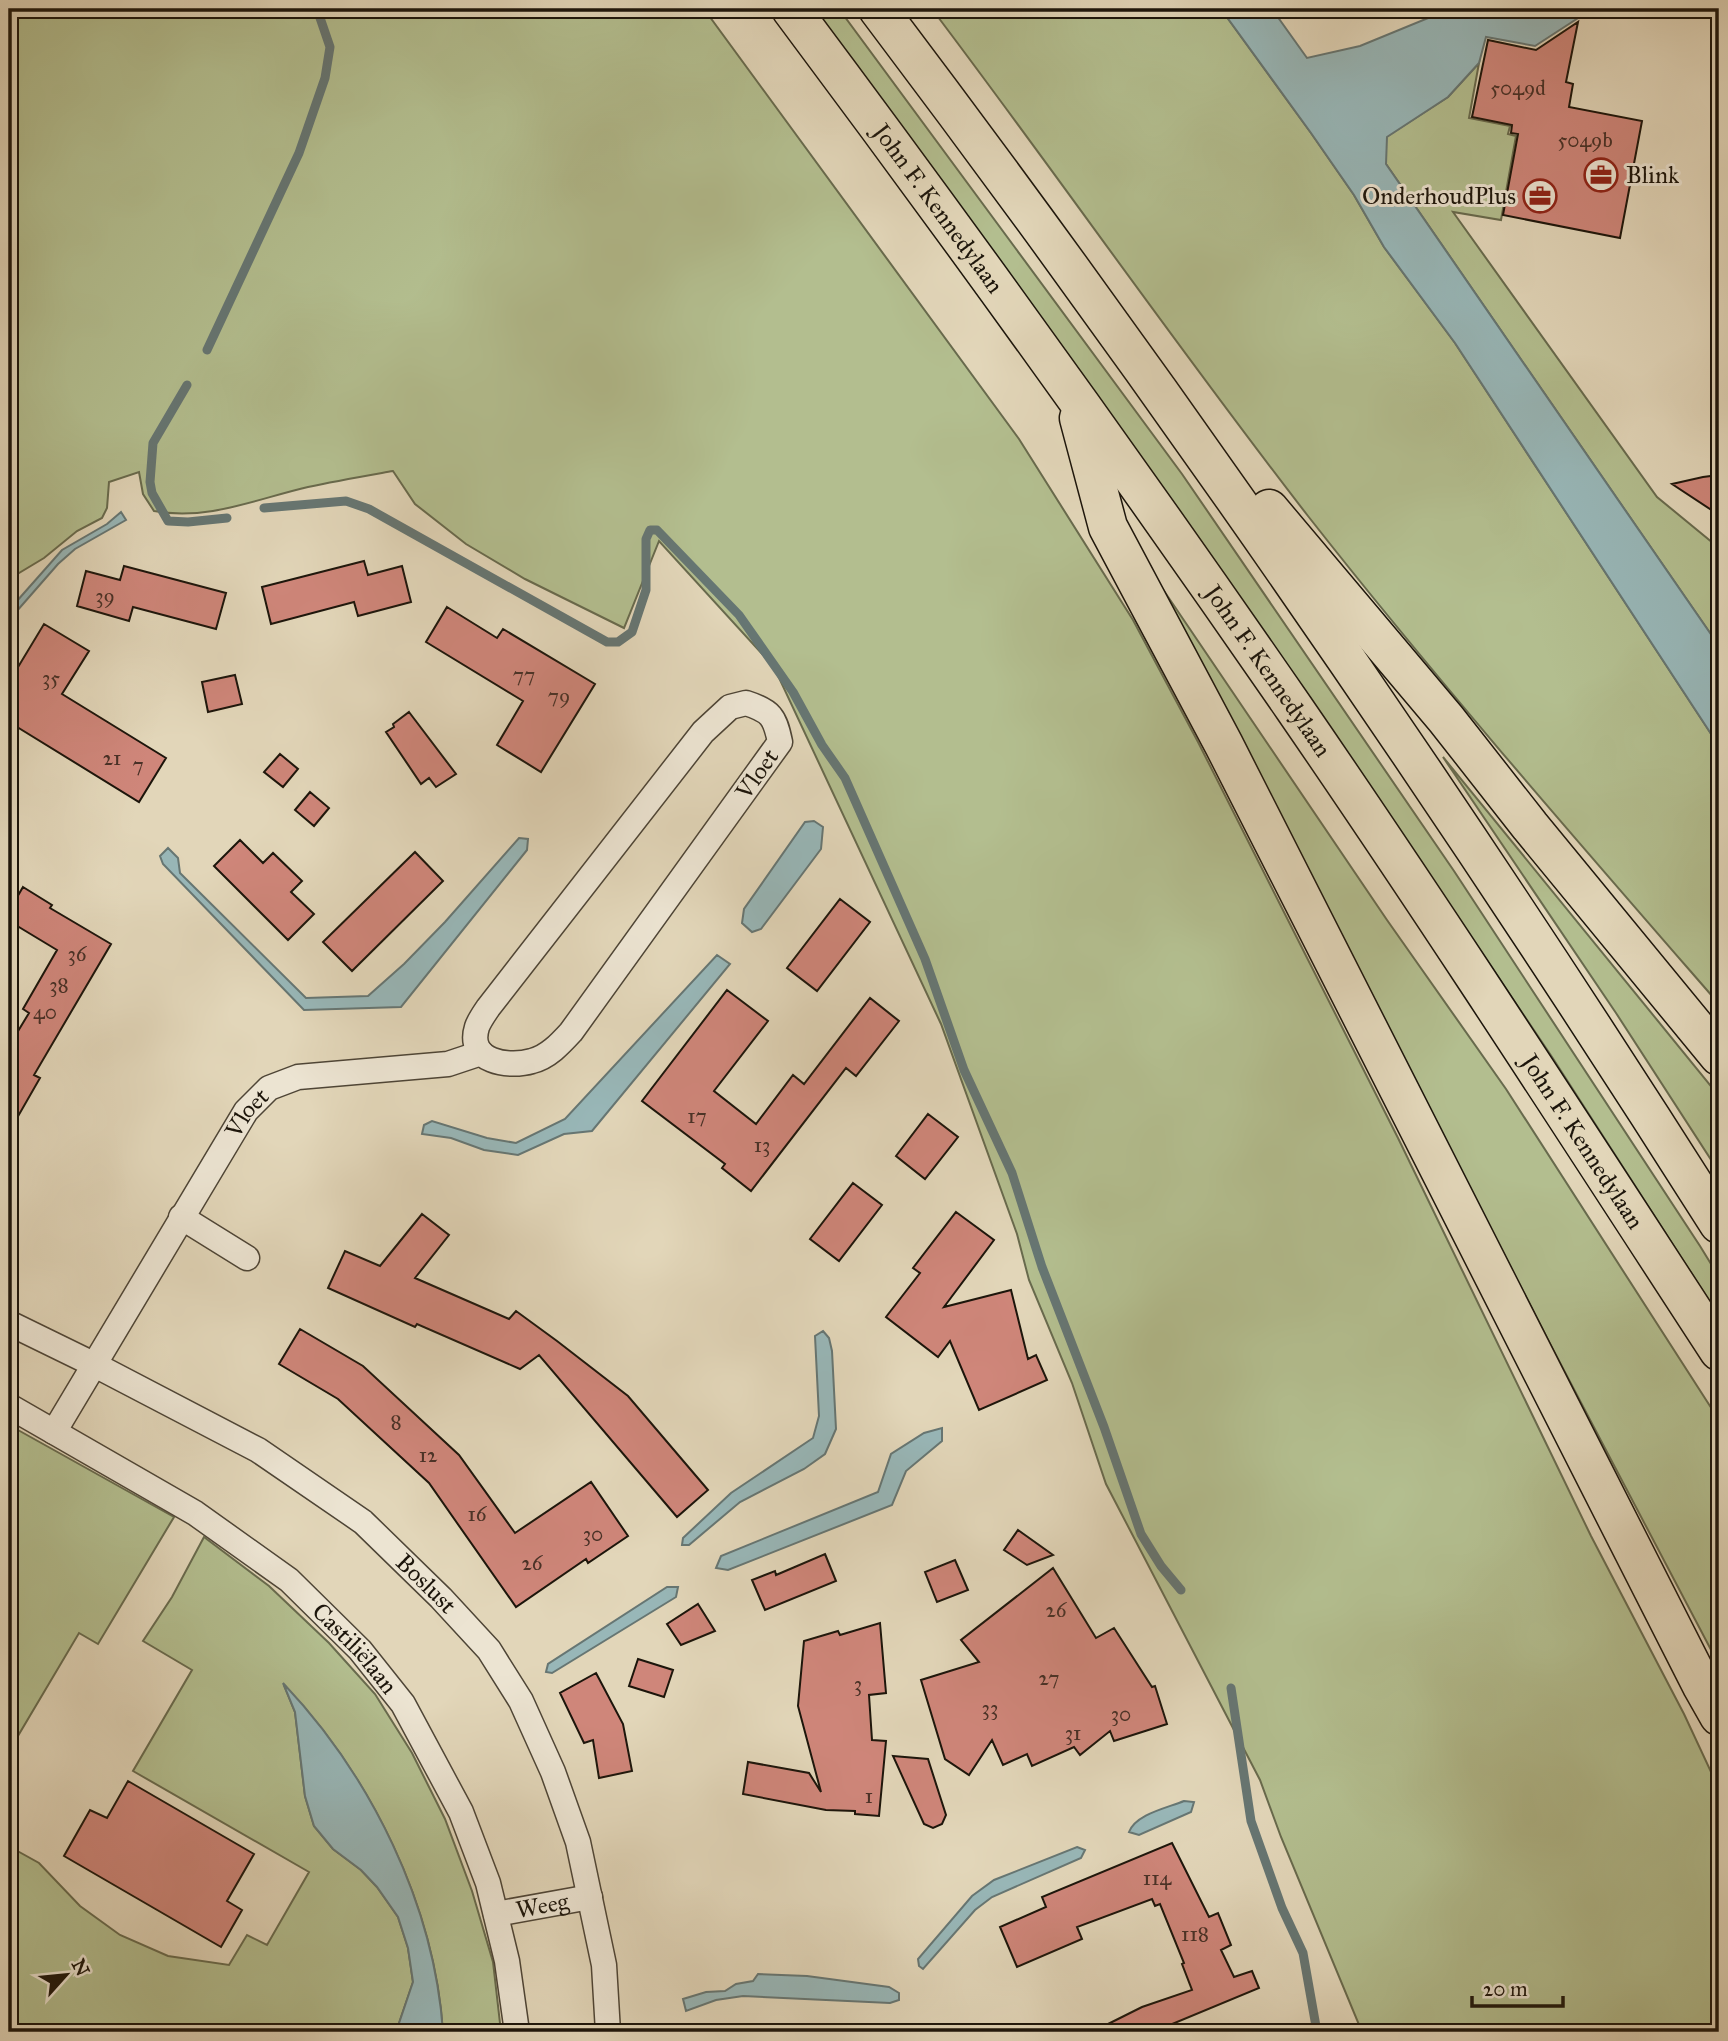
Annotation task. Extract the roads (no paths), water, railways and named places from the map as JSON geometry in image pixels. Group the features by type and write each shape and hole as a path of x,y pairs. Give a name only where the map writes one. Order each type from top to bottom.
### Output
{"highway":[{"name":"John F. Kennedylaan","path":"791,9 1073,393 1295,709 1513,1034 1719,1352"},
{"path":"878,9 1110,321 1266,543 1596,1030 1719,1224"},
{"path":"1110,321 1446,719 1719,1056"},
{"path":"1073,393 1108,527 1224,745 1710,1701 1719,1741"}],"street":[{"name":"Vloet","path":"746,704 762,708 776,721 779,742 571,1032 554,1050 534,1061 497,1064 481,1053 476,1038 477,1028 488,1008 703,732 730,707 746,704"},
{"name":"Vloet","path":"54,1432 246,1111 269,1088 298,1077 448,1064 481,1053"},
{"path":"181,1217 247,1258"},
{"name":"Boslust","path":"9,1323 95,1364 258,1450 363,1521 489,1650 521,1701 553,1772 578,1842 604,1965 608,2032"},
{"name":"Castiliëlaan","path":"9,1406 195,1513 289,1580 360,1650 403,1704 461,1812 488,1883 508,1961 517,2032"},
{"name":"Weeg","path":"496,1914 590,1897"}],"water":[{"path":"1221,9 1272,9 1307,58 1360,46 1450,9 1592,9 1535,46 1486,37 1479,63 1448,97 1387,137 1386,164 1719,646 1719,746 1455,343 1384,247 1354,195"},
{"path":"121,512 126,520 75,549 58,564 9,620 9,610 62,550 107,524"},
{"path":"814,821 823,827 821,849 761,929 752,932 742,923 744,909 805,822"},
{"path":"519,838 528,839 527,850 401,1007 304,1010 163,864 160,856 168,848 178,858 180,873 306,998 368,996 445,922"},
{"path":"717,955 730,964 592,1131 564,1134 518,1155 484,1150 451,1138 422,1134 424,1125 432,1121 487,1138 516,1143 565,1119"},
{"path":"823,1331 829,1338 832,1351 836,1429 825,1454 804,1469 740,1502 689,1545 682,1545 683,1538 731,1493 813,1438 819,1416 815,1336"},
{"path":"942,1428 942,1441 906,1471 892,1505 728,1570 716,1568 721,1556 878,1492 891,1454 924,1433"},
{"path":"667,1587 678,1587 676,1597 552,1673 546,1672 548,1664"},
{"path":"283,1683 315,1719 344,1759 393,1844 427,1937 443,2032 396,2032 413,1982 408,1948 398,1917 377,1887 361,1870 333,1849 314,1826 305,1796 295,1712"},
{"path":"1184,1801 1194,1802 1191,1812 1139,1835 1129,1832 1145,1816"},
{"path":"1077,1847 1085,1850 1081,1858 992,1897 975,1910 923,1969 919,1966 918,1959 972,1896 994,1880"},
{"path":"758,1974 807,1976 889,1987 899,1993 899,2000 890,2003 743,1996 716,2000 686,2011 683,1999 706,1992 725,1991 736,1984 753,1981"}],"waterway":[{"path":"207,350 299,153 325,78 330,47 317,9"},
{"path":"187,385 153,443 150,482 152,493 168,521 227,518"},
{"path":"264,508 346,501 369,509 607,642 618,642 632,632 646,590 646,539 650,530 657,530 739,615 793,692 822,745 845,778 925,959 964,1070 1012,1173 1042,1267 1104,1427 1141,1534 1161,1566 1181,1590"},
{"path":"1231,1688 1251,1821 1282,1908 1303,1953 1317,2032"}],"place":[{"name":"Blink","path":"1601,175"},
{"name":"OnderhoudPlus","path":"1540,196"}]}
